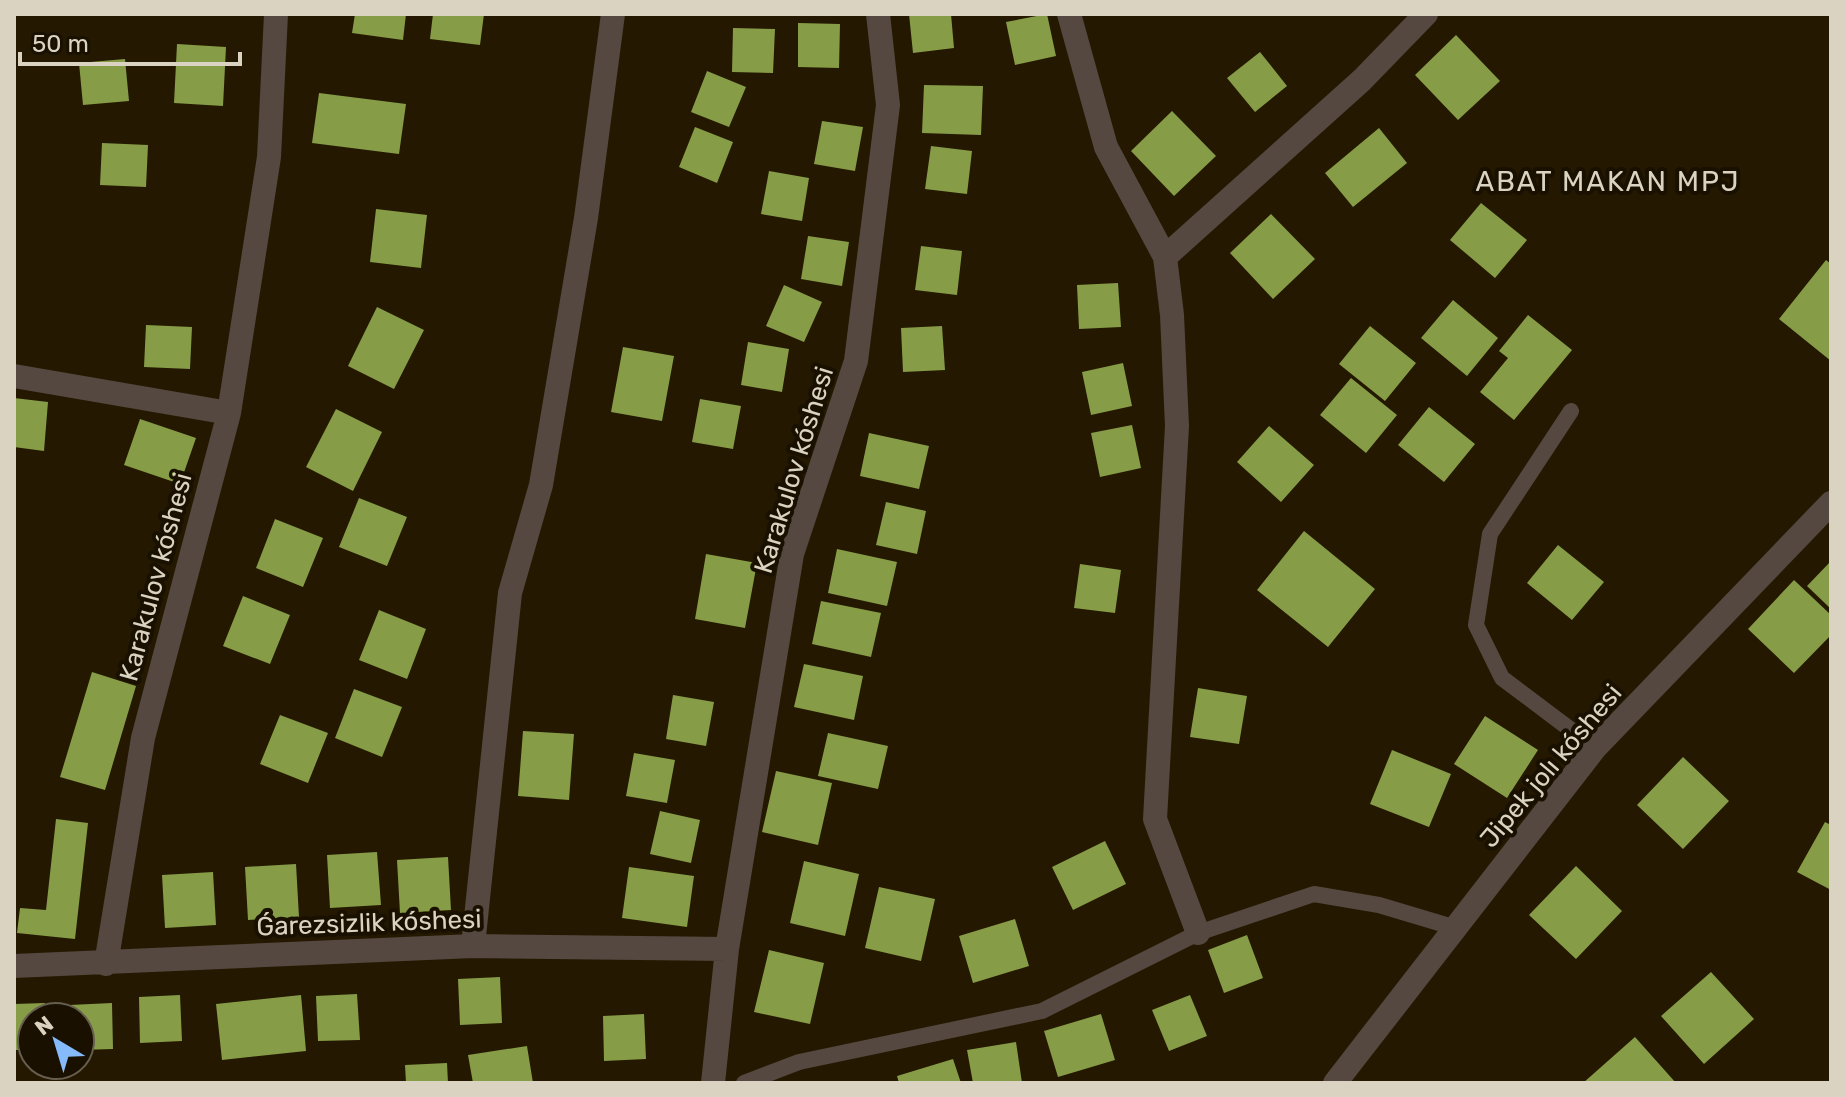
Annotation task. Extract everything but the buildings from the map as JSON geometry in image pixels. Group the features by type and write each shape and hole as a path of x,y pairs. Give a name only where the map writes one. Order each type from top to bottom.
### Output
{"street":[{"name":"Karakulov kóshesi","path":"106,964 143,738 229,413 269,157 276,14"},
{"path":"473,946 510,593 541,485 586,218 613,14"},
{"name":"Karakulov kóshesi","path":"713,1083 727,949 792,554 856,361 888,105 878,14"},
{"path":"1069,14 1106,147 1165,257 1172,315 1177,426 1155,819 1198,933"},
{"path":"1165,257 1362,80 1426,14"},
{"path":"14,376 229,413"},
{"name":"Jipek jolı kóshesi","path":"1335,1083 1595,748 1831,503"},
{"name":"Ǵarezsizlik kóshesi","path":"14,966 473,946 727,949"}],"lane":[{"path":"1571,411 1490,534 1476,625 1502,678 1595,748"},
{"path":"744,1083 799,1062 1042,1011 1198,933 1314,894 1379,905 1456,928"}],"district":[{"name":"ABAT MAKAN MPJ","path":"1608,181"}]}
